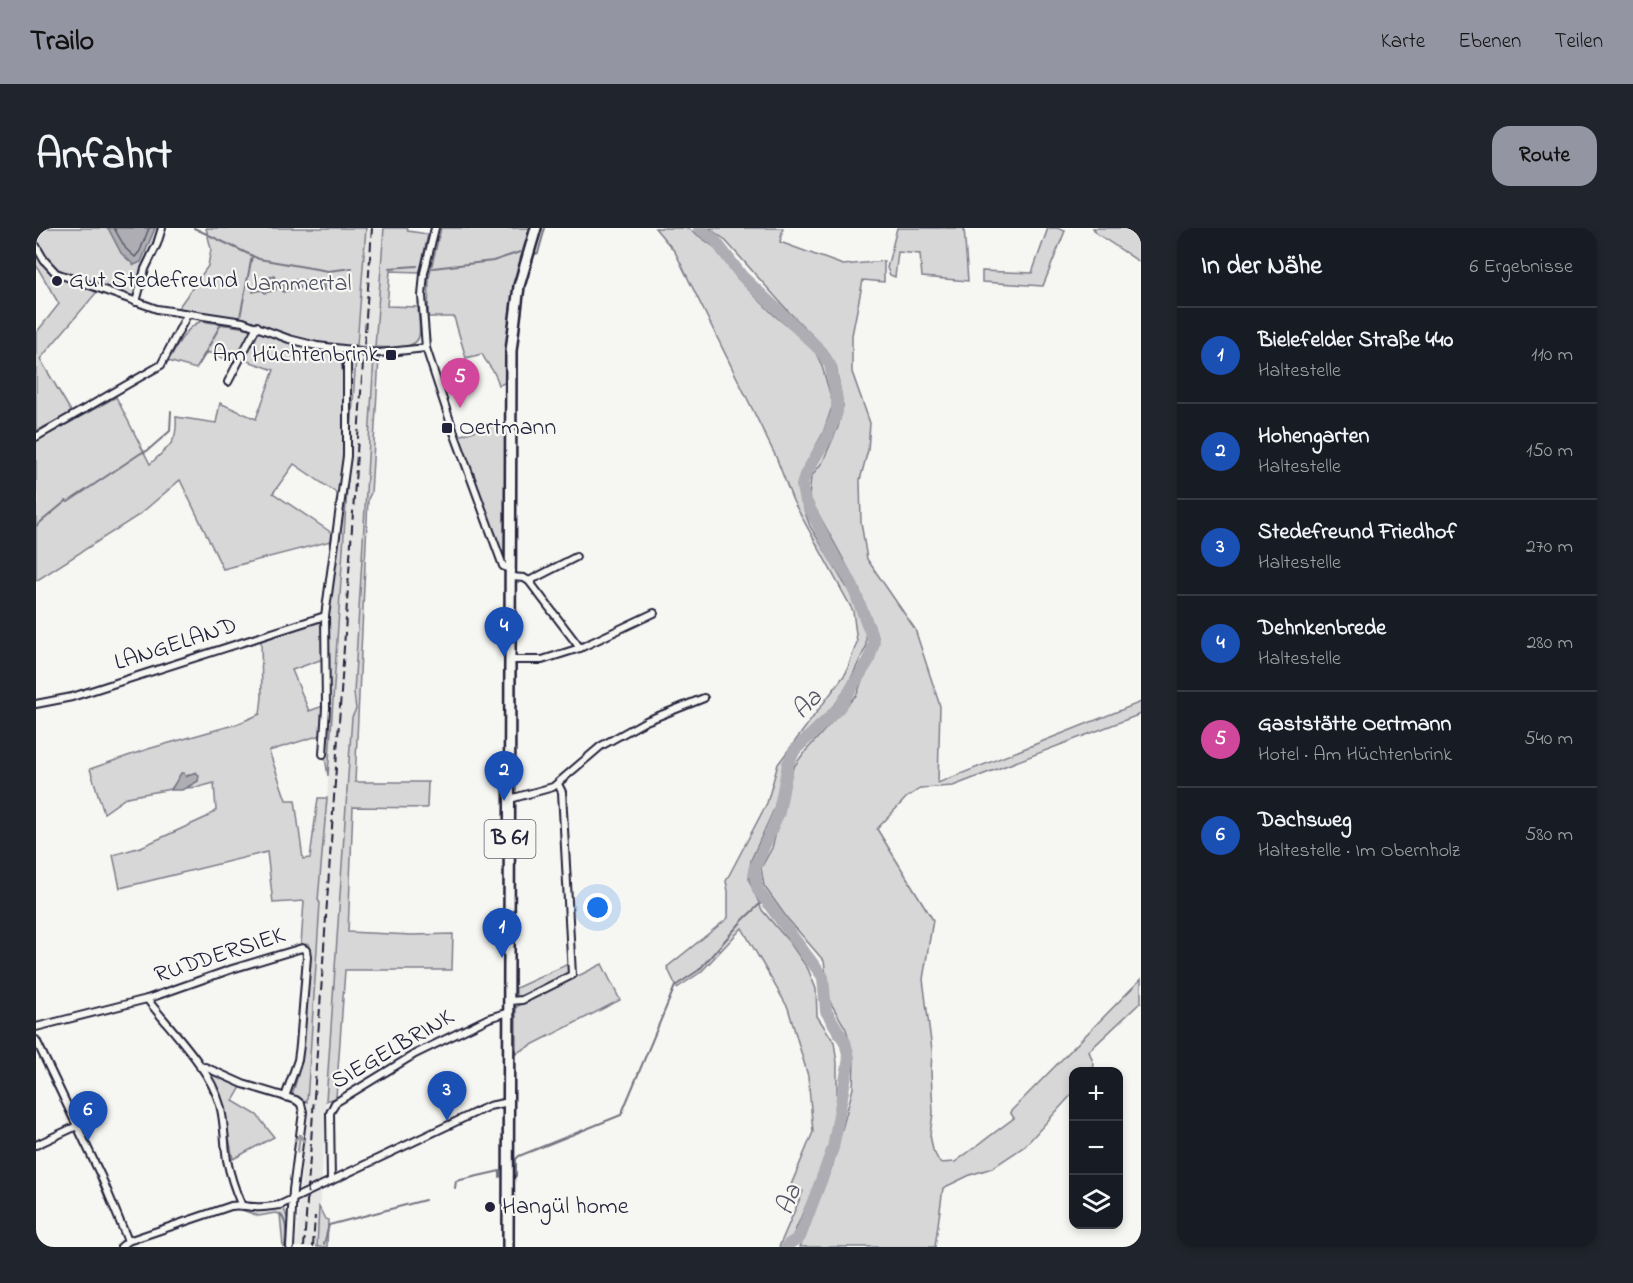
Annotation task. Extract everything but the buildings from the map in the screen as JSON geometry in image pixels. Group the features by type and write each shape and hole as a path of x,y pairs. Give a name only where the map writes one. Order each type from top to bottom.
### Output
{"main road":[{"name":"B 61","path":"508,1247 513,328 519,286 536,228"}],"street":[{"path":"136,302 145,269 162,228"},
{"path":"435,228 424,273 422,296 426,348 452,427 503,566 511,574 529,581 580,648"},
{"path":"36,246 44,260 56,273 157,309 257,326 289,339 347,350 379,353 426,348"},
{"path":"36,437 156,368 164,360 187,315"},
{"path":"228,382 257,326"},
{"path":"323,754 326,708 325,616 346,456 347,350"},
{"path":"529,581 576,557"},
{"path":"511,660 542,660 580,648 654,613"},
{"name":"LANGELAND","path":"36,704 72,697 325,616"},
{"path":"510,799 558,784 596,749 646,721 704,698"},
{"path":"509,1001 522,1000 572,975 562,792 558,784"},
{"name":"RUDDERSIEK","path":"36,1027 147,999 289,950 304,949 307,957 300,1045 298,1060 285,1097"},
{"path":"147,999 200,1067 220,1104 227,1160 241,1204"},
{"name":"SIEGELBRINK","path":"331,1180 330,1113 335,1103 415,1054 489,1018 509,1012"},
{"path":"36,1040 101,1176 124,1244 231,1206 241,1204 266,1208 292,1200 489,1106 509,1102"},
{"path":"200,1067 301,1104 303,1112 292,1200 290,1247"},
{"path":"36,1145 77,1126"}],"shaded area":[{"path":"366,228 384,228 354,693 356,710 352,717 317,1247 296,1247 320,904 318,900"}],"green space":[{"path":"36,228 158,228 140,270 135,297 101,287 40,359 72,413 36,431 36,333 59,304 36,265"},
{"name":"Jammertal","path":"206,228 366,228 357,345 349,349 290,336 258,324 176,311 208,266 211,249"},
{"path":"384,228 407,228 408,231 428,234 420,272 390,271 387,306 418,307 420,326 417,341 400,348 375,347"},
{"path":"441,228 532,228 513,293 506,343 507,382 499,385 496,375 482,354 466,358 454,317 428,317 429,277"},
{"path":"655,228 688,228 714,247 737,278 774,315 814,349 822,366 833,404 823,433 801,473 799,495 810,526 853,598 866,632 866,647 843,695 787,757 774,809 751,860 749,880 762,910 808,969 816,989 817,1016 834,1042 837,1063 837,1108 831,1141 792,1238 785,1247 779,1247 803,1191 791,1185 813,1132 808,1076 788,1008 742,928 701,972 677,988 667,967 728,918 726,881 767,803 778,764 846,673 857,642 853,611 793,501 776,457 675,252"},
{"path":"709,228 783,228 780,242 843,265 884,261 884,282 863,280 852,335 852,372 870,423 868,450 860,480 861,522 867,559 915,629 940,706 938,783 1141,702 1141,714 953,786 921,788 906,798 877,829 933,920 923,979 932,1050 933,1113 930,1135 933,1150 940,1163 955,1162 1014,1118 1010,1112 1141,979 1141,1002 1089,1051 1093,1067 1069,1067 1069,1097 1025,1146 992,1168 970,1175 943,1188 935,1247 800,1247 833,1164 853,1088 854,1059 846,1029 830,1002 824,961 787,918 764,886 761,868 772,848 793,768 857,694 878,637 857,584 809,497 811,477 823,461 838,427 843,406 836,366 826,349 789,312 724,239"},
{"path":"897,228 964,228 968,281 922,277 920,254 898,252 895,277 890,275 887,268"},
{"path":"1048,228 1065,231 1043,286 982,282 982,271 1032,273"},
{"path":"1093,228 1141,228 1141,263 1096,233"},
{"path":"201,321 246,328 293,344 340,355 345,388 344,457 338,494 294,464 273,493 332,533 331,541 223,569 180,480 139,515 36,581 36,441 116,397 150,464 167,449 173,439 176,417 216,423 220,403 256,419 274,370 242,359 235,363 207,352 196,369 168,361 186,333"},
{"path":"356,357 350,449 349,362"},
{"path":"374,357 379,358 371,493 368,499 355,782 428,782 427,808 353,807 348,932 453,934 452,970 345,970 336,1098 326,1101 352,717 356,709 354,693"},
{"path":"493,425 508,429 506,560 504,561 458,436"},
{"path":"349,460 328,776 325,757 326,630 342,495"},
{"path":"317,621 323,625 323,659 292,670 309,711 323,706 321,735 269,751 286,800 295,800 303,859 310,858 318,798 327,798 318,900 320,903 307,1102 292,1096 302,1061 309,944 301,945 304,901 273,903 267,852 120,888 113,855 141,847 207,817 216,810 214,783 186,788 198,781 193,773 178,780 171,789 127,797 104,813 90,769 148,749 237,724 260,714 261,639"},
{"path":"570,963 571,973 523,997 516,997 516,988"},
{"path":"602,964 620,1000 516,1053 516,1007"},
{"path":"213,1073 241,1087 233,1101 257,1115 274,1137 233,1159 223,1106 211,1080"},
{"path":"319,1207 325,1219 328,1220 327,1247 317,1247"},
{"path":"236,1208 284,1209 288,1220 287,1247 283,1247 280,1214 259,1216"}],"water":[{"path":"108,228 155,228 141,262 134,265 121,253"},
{"path":"274,276 278,283 276,290 265,293 262,290 253,292 252,289 258,287 263,279"},
{"path":"298,280 300,288 283,292 282,282"},
{"path":"313,280 324,283 324,290 312,291 310,288"},
{"path":"302,281 309,281 310,288 303,289"},
{"path":"196,772 199,776 198,781 182,790 171,790 181,773 184,773 186,777"}],"waterway":[{"path":"194,228 259,259 328,271 352,268"},
{"path":"532,255 538,253 545,228"},
{"name":"Aa","path":"699,228 714,239 742,276 820,350 830,365 837,412 827,438 805,475 802,486 804,497 832,553 851,582 874,642 869,660 839,708 795,750 788,764 779,812 754,870 758,890 823,977 826,1011 845,1042 849,1058 833,1148 800,1237 787,1247"},
{"path":"433,268 493,261 520,252"},
{"path":"240,317 252,256"},
{"path":"389,268 417,266"},
{"path":"199,364 221,324 238,326"},
{"path":"36,526 66,501 68,502 147,451 170,431 171,411"},
{"path":"513,1177 516,1176 516,1159 519,1156 621,1115 675,986 699,970 742,921 765,899"},
{"path":"455,1188 456,1181 500,1171 500,1177"},
{"path":"324,1244 329,1225 425,1200"},
{"path":"280,1214 285,1225 285,1247"}],"railway":[{"path":"304,1247 372,228"},
{"path":"313,1247 315,1216"}],"place":[{"name":"Gut Stedefreund","path":"57,281"},
{"name":"Am Hüchtenbrink","path":"391,355"},
{"name":"Gaststätte Oertmann","path":"460,408"},
{"name":"Oertmann","path":"447,428"},
{"name":"Dehnkenbrede","path":"504,657"},
{"name":"Hohengarten","path":"504,801"},
{"name":"Bielefelder Straße 440","path":"502,958"},
{"name":"Stedefreund Friedhof","path":"447,1121"},
{"name":"Dachsweg","path":"88,1141"},
{"name":"Hangül home","path":"490,1207"}]}
